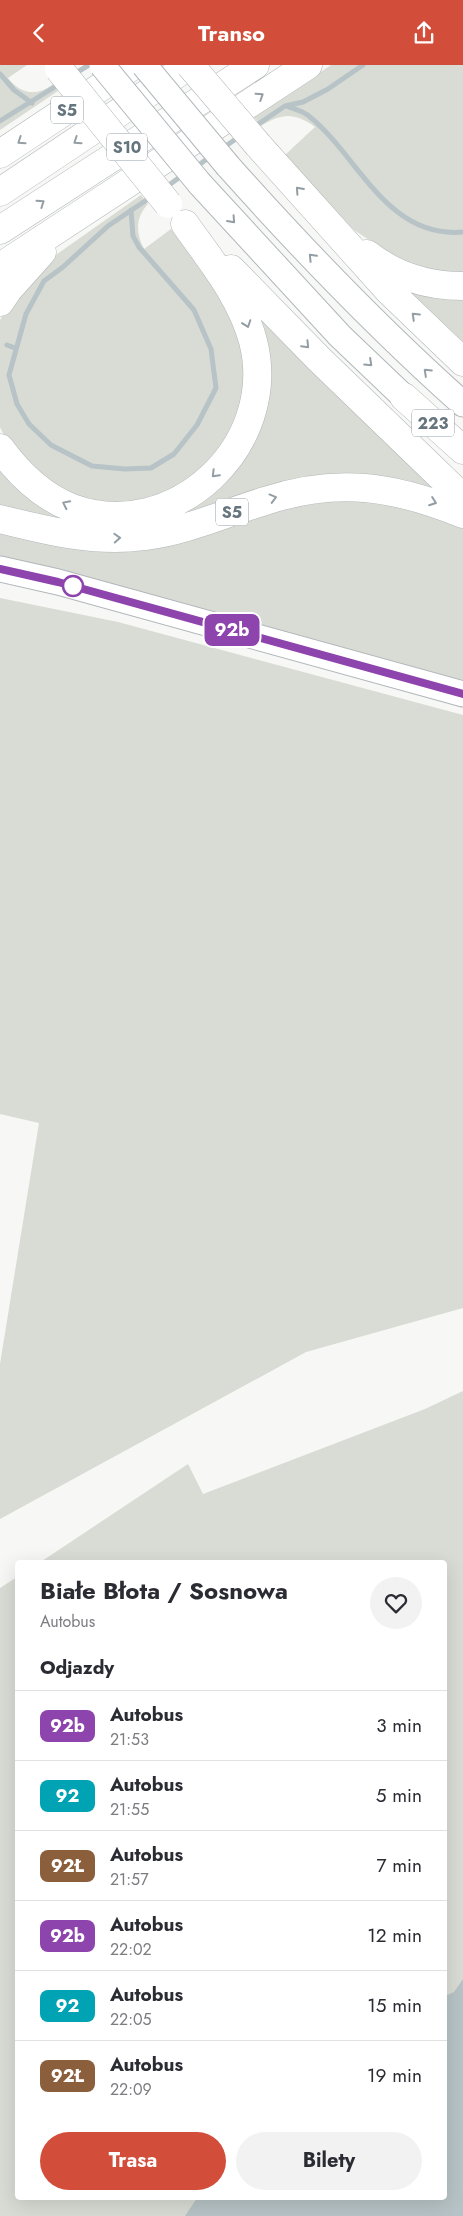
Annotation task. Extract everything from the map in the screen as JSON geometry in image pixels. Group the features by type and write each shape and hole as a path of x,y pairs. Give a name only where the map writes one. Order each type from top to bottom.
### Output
{"highway":[{"name":"S5","path":"0,155 134,65"},
{"path":"190,65 258,145 388,291 463,361"},
{"name":"S10","path":"0,192 190,65"},
{"name":"S10","path":"0,230 255,65"},
{"path":"0,267 308,65"},
{"path":"0,448 18,473 42,492 72,507 100,514 131,514 160,508 193,492 216,474 237,448 251,416 258,381 253,342 239,301 177,214 58,67"},
{"path":"0,302 8,290 34,261 88,209"},
{"path":"177,214 319,359 463,497"},
{"path":"332,226 377,262 407,277 442,286 463,286"},
{"name":"223","path":"404,397 463,450"},
{"name":"S5","path":"0,519 64,534 103,539 144,537 181,530 266,500 304,490 356,487 393,490 428,500 463,514"}],"main road":[{"name":"223","path":"102,65 200,184 340,336 404,397"},
{"name":"223","path":"144,65 228,166 304,250 366,313 463,404"},
{"path":"0,569 58,582 463,694"}],"shaded area":[{"path":"0,65 27,65 8,78 18,88 35,92 41,91 53,84 58,91 0,130"},
{"path":"331,65 463,65 463,277 404,263 354,230 285,155 315,127 301,119 288,116 275,119 261,126 254,117"},
{"path":"141,195 148,204 141,215 138,226 139,237 144,249 171,229 227,302 247,349 239,425 190,484 142,503 91,502 44,481 8,444 0,427 0,320 13,298 50,259"},
{"path":"404,286 463,298 463,348"},
{"path":"254,311 444,491 403,479 361,475 218,509 107,530 0,511 0,465 114,524 243,457"},
{"path":"386,496 463,525 463,685 0,560 0,532 52,544 312,500"},
{"path":"0,598 118,622 463,715 463,1308 306,1352 0,1519 0,1364 39,1123 0,1114"},
{"path":"463,1391 463,1990 447,2002 447,1560 44,1560 188,1464 203,1494 425,1409"},
{"path":"15,1578 15,2200 205,2200 197,2216 0,2216 0,1588"},
{"path":"463,1979 463,2216 185,2216 196,2200 447,2200 447,1995 454,1992"}],"waterway":[{"path":"74,74 89,65"},
{"path":"254,127 285,106 303,102 328,89 363,65"},
{"path":"0,74 14,90 32,103"},
{"path":"0,121 61,83"},
{"path":"286,106 308,115 328,134 376,192 394,209 414,223 437,231 463,232"},
{"path":"223,148 240,136"},
{"path":"196,167 211,156"},
{"path":"165,188 184,174"},
{"path":"131,210 133,236 139,247 194,310 211,349 216,388 197,425 174,454 151,468 125,469 92,466 51,445 29,424 17,404 9,375 26,314 44,281 63,267 108,226 151,197"},
{"path":"7,345 15,348"}],"bus line":[{"name":"92b","path":"0,569 58,582 463,694"}]}
